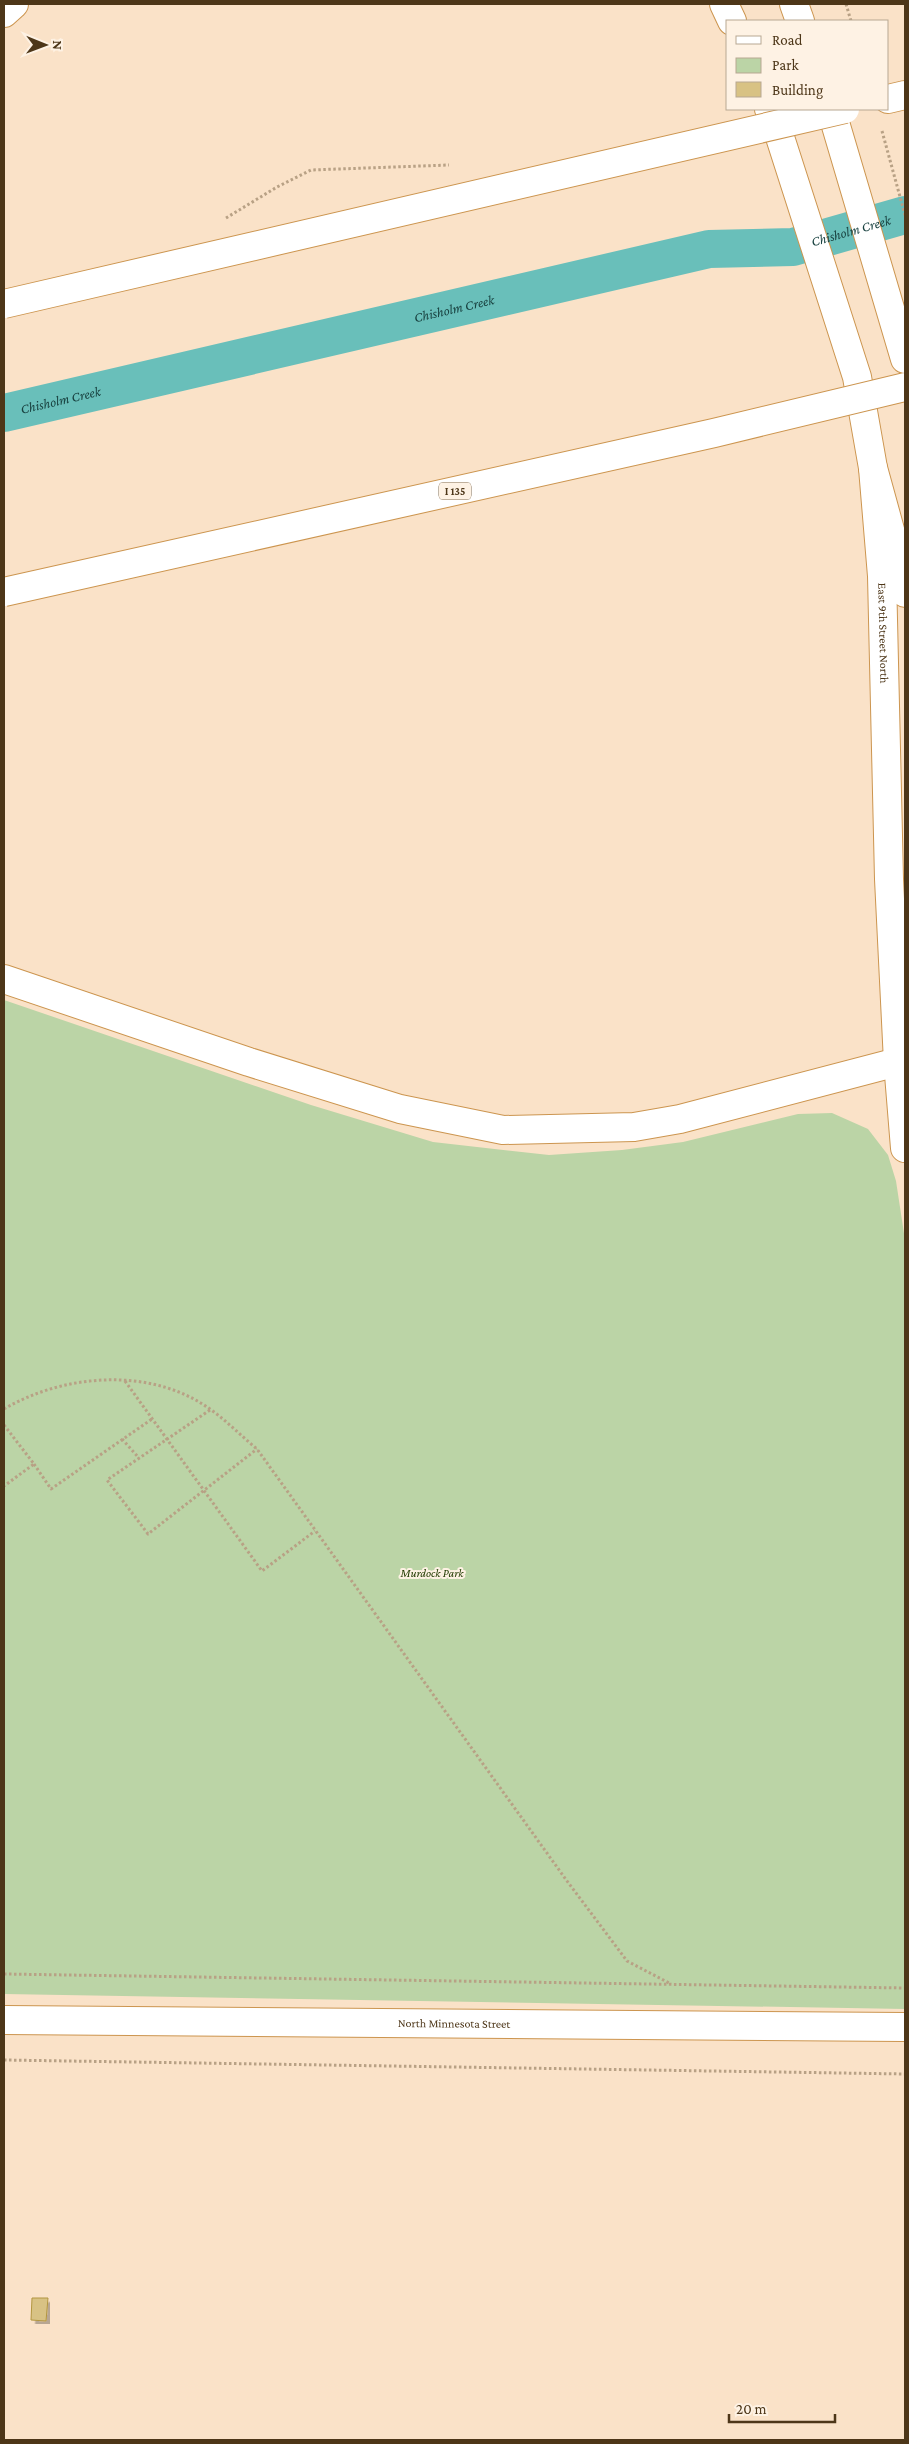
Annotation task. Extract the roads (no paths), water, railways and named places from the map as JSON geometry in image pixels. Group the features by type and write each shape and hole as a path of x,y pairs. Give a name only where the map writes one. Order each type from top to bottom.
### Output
{"main road":[{"path":"4,13 14,4"},
{"path":"724,4 732,20"},
{"path":"794,4 800,20"},
{"path":"889,99 905,95"},
{"path":"4,304 836,110 905,359"},
{"name":"East 9th Street North","path":"774,120 857,377 873,468 882,576 889,878 902,1061 905,1148"},
{"name":"I 135","path":"4,592 714,433 905,387"},
{"path":"873,468 903,578 905,593"},
{"path":"4,979 249,1062 400,1109 503,1130 634,1127 680,1119 902,1061"},
{"name":"North Minnesota Street","path":"4,2020 905,2026"}],"waterway":[{"name":"Chisholm Creek","path":"4,413 709,249 793,247 905,215"}],"park label":[{"name":"Murdock Park","path":"432,1573"}]}
